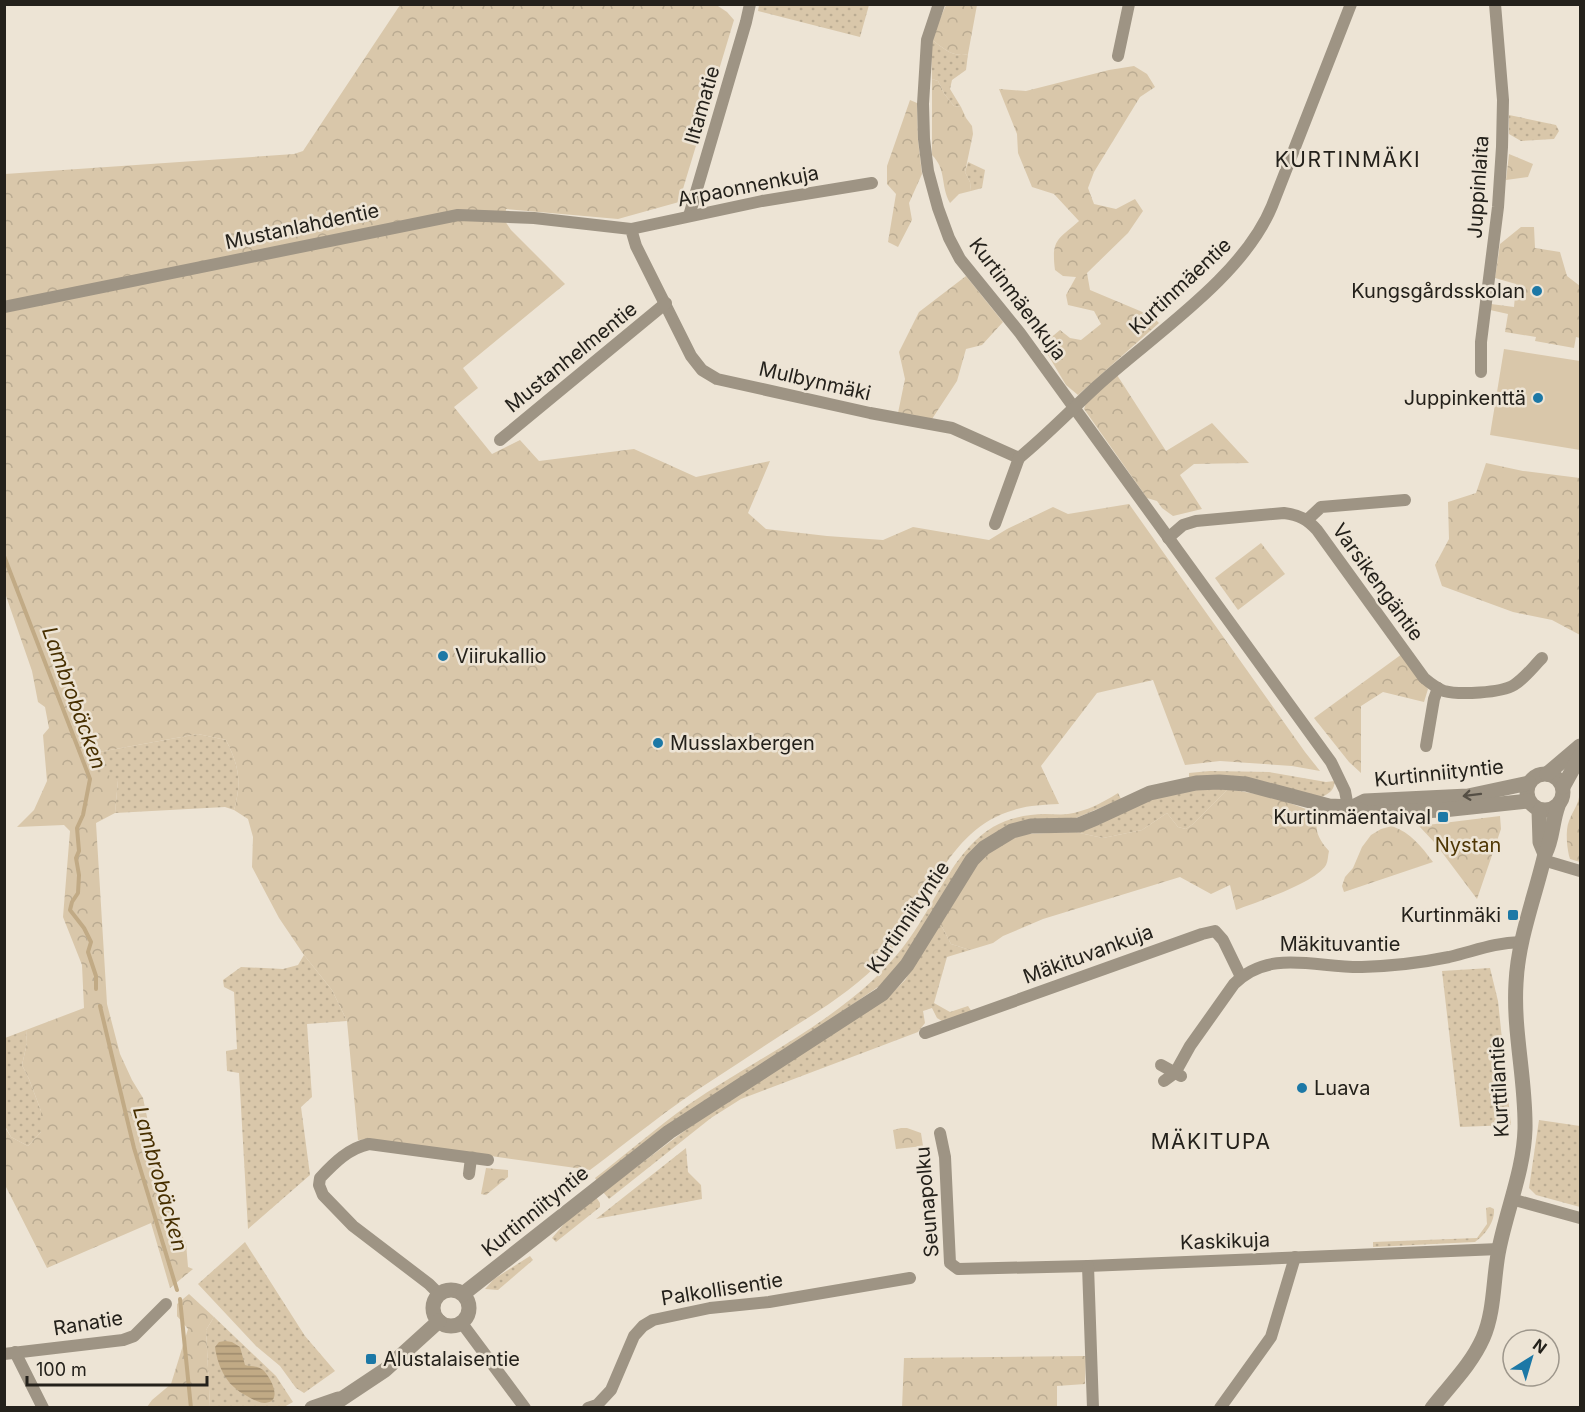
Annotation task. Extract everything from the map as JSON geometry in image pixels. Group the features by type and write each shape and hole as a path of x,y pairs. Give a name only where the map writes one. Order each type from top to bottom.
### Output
{"street":[{"name":"Iltamatie","path":"689,216 750,4"},
{"name":"Kurtinmäenkuja","path":"939,4 927,40 923,104 928,171 938,208 960,259 1020,333 1075,408"},
{"path":"1118,56 1129,4"},
{"name":"Kurtinmäentie","path":"1075,408 1218,281 1260,232 1351,4"},
{"name":"Juppinlaita","path":"1481,372 1481,342 1498,207 1502,147 1503,100 1495,4"},
{"name":"Arpaonnenkuja","path":"631,229 806,192 820,192 872,183"},
{"name":"Mustanlahdentie","path":"4,307 458,215 534,218 631,229"},
{"name":"Mulbynmäki","path":"631,229 636,246 691,356 702,370 717,379 870,413 952,428 1019,458"},
{"name":"Mustanhelmentie","path":"500,440 666,303"},
{"path":"995,524 1019,458 1075,408 1331,762 1350,807"},
{"path":"1307,520 1321,507 1405,500"},
{"name":"Varsikengäntie","path":"1168,538 1183,525 1196,521 1284,513 1299,515 1307,520 1330,548 1424,678 1438,688"},
{"path":"1426,746 1438,688 1447,692 1468,692 1509,687 1521,679 1542,658"},
{"path":"1581,746 1547,774 1537,776 1529,783 1527,789 1534,806 1549,810 1558,806 1563,797 1563,788 1581,756"},
{"path":"1547,774 1557,778 1563,788"},
{"name":"Kurtinniityntie","path":"463,1294 669,1132 882,994 907,964 972,860 997,838 1012,831 1031,826 1079,825 1150,793 1196,783 1246,784 1329,806 1350,807 1365,813 1470,808 1505,802 1534,806"},
{"name":"Kurtinniityntie","path":"1350,807 1365,801 1468,796 1529,783"},
{"name":"Kurttilantie","path":"1534,806 1544,857"},
{"name":"Kurttilantie","path":"1432,1407 1473,1358 1484,1336 1489,1317 1499,1249 1518,1174 1525,1128 1515,984 1521,942 1544,857 1551,843 1553,819 1558,806"},
{"path":"1544,857 1581,871"},
{"name":"Mäkituvankuja","path":"925,1033 1215,931 1223,940 1241,977"},
{"name":"Mäkituvantie","path":"1164,1081 1178,1074 1190,1046 1241,977 1258,967 1272,963 1299,962 1348,967 1417,963 1493,944 1521,942"},
{"path":"1161,1065 1178,1074"},
{"name":"Seunapolku","path":"940,1133 945,1157 950,1263 954,1267"},
{"path":"439,1294 353,1226 323,1196 319,1185 320,1178 358,1146 369,1144 488,1160"},
{"path":"469,1174 471,1158"},
{"path":"1511,1198 1581,1218"},
{"name":"Kaskikuja","path":"954,1267 958,1269 1088,1266 1499,1249"},
{"path":"1220,1407 1271,1337 1295,1257"},
{"path":"1088,1266 1093,1407"},
{"name":"Palkollisentie","path":"588,1407 597,1405 611,1390 634,1336 643,1326 653,1320 710,1308 769,1302 910,1278"},
{"path":"449,1290 463,1294 469,1307 467,1316 461,1322 452,1325 439,1321 433,1307 439,1294 449,1290"},
{"name":"Ranatie","path":"10,1353 123,1340 134,1336 166,1304"},
{"path":"312,1407 334,1403 384,1370 439,1321"},
{"path":"461,1322 525,1407"},
{"path":"10,1353 43,1407"}],"green space":[{"path":"715,4 734,20 679,202 618,219 506,209 505,221 511,230 565,284 463,368 478,388 454,407 492,454 520,440 539,461 634,449 696,477 770,461 748,513 766,529 883,540 913,527 989,540 1053,507 1068,514 1129,504 1320,771 1292,766 1220,761 1185,765 1153,680 1097,693 1041,766 1059,804 1030,806 1014,810 990,820 971,834 954,852 900,938 885,957 854,986 680,1102 590,1170 371,1139 358,1140 347,1021 332,990 304,955 279,918 252,867 253,837 248,819 234,810 238,791 238,774 226,740 198,734 99,752 95,775 108,775 118,780 115,813 96,823 107,1004 120,1054 143,1098 158,1169 176,1225 186,1243 188,1267 193,1269 170,1288 151,1223 47,1268 5,1185 4,1126 11,1137 28,1146 41,1132 41,1111 22,1065 27,1043 26,1030 84,1008 82,965 63,917 70,831 64,825 17,827 34,810 47,781 43,735 49,728 45,707 38,702 32,671 5,593 5,174 294,154 303,151 400,5"},
{"path":"759,4 869,5 860,37 758,11"},
{"path":"946,5 977,5 968,54 953,53 931,39"},
{"path":"931,39 953,53 968,54 966,70 952,80 950,89 961,107 954,106 938,81 932,79"},
{"path":"1134,66 1147,74 1155,87 1140,97 1094,172 1088,188 1094,204 1116,209 1135,199 1143,211 1128,233 1087,273 1090,290 1152,316 1159,323 1078,395 1066,385 1042,345 1060,330 1070,338 1081,340 1101,324 1094,311 1068,305 1066,295 1076,277 1063,276 1055,270 1055,246 1061,237 1079,221 1054,194 1032,187 1018,153 1017,134 999,89 1026,91"},
{"path":"932,79 938,81 954,106 961,107 972,126 973,134 965,172 971,191 959,194 950,203 940,166 932,155"},
{"path":"910,100 917,103 922,174 909,203 912,220 898,247 888,242 896,194 887,184 887,166"},
{"path":"1509,115 1556,125 1559,131 1554,139 1521,141 1509,134"},
{"path":"1509,154 1533,164 1528,177 1506,180"},
{"path":"968,162 985,170 982,188 971,191 965,172"},
{"path":"1521,227 1534,227 1535,248 1560,252 1567,276 1580,286 1580,338 1576,337 1574,348 1535,341 1536,337 1505,332 1508,314 1490,310 1491,304 1514,307 1516,284 1495,278 1500,244"},
{"path":"966,276 1003,322 982,345 966,349 957,381 932,419 898,413 905,379 899,352 919,312"},
{"name":"Juppinkenttä","path":"1504,349 1580,361 1580,450 1490,435"},
{"path":"1117,375 1166,451 1212,423 1249,463 1194,464 1180,475 1202,509 1173,516 1157,501 1147,498 1084,409 1086,403"},
{"path":"1486,463 1523,471 1580,478 1580,635 1552,620 1513,612 1442,586 1435,565 1449,539 1448,502 1476,493"},
{"path":"1261,543 1285,574 1238,610 1215,578"},
{"path":"1402,654 1428,689 1424,702 1383,692 1361,706 1361,773 1349,762 1314,718"},
{"path":"198,734 226,740 238,774 238,791 234,810 225,807 115,813 118,780 94,775 99,752"},
{"path":"1269,772 1326,782 1335,781 1331,791 1322,797 1189,778 1189,773"},
{"path":"1200,789 1228,789 1186,829 1178,827 1167,813 1142,830 1103,838 1075,832 1100,824 1153,798"},
{"path":"1228,789 1273,797 1317,813 1318,834 1329,851 1326,865 1320,872 1298,885 1236,910 1230,885 1211,894 1180,877 1043,919 1003,936 993,943 970,950 951,944 940,923 978,863 1005,842 1023,834 1075,832 1103,838 1142,830 1167,813 1178,827 1186,829"},
{"path":"1580,790 1580,862 1570,859 1567,835 1568,825"},
{"path":"1118,793 1121,799 1076,818 1027,820 888,980 597,1181 595,1178 688,1105 807,1031 873,980 903,946 960,858 980,836 993,827 1012,819 1032,815 1075,813"},
{"name":"Nystan","path":"1500,816 1501,829 1477,899 1435,843 1419,826"},
{"path":"1392,826 1410,836 1433,862 1344,892 1342,886 1345,877 1353,868 1362,847 1371,835"},
{"path":"940,923 951,944 970,950 947,957 934,1003 950,1012 968,1006 972,1012 942,1021 937,1018 932,1008 923,1011 925,1023 918,1032 741,1099 711,1118 609,1199 603,1192 691,1126 890,995 905,980"},
{"path":"304,955 332,990 347,1021 307,1024 312,1097 301,1107 310,1175 248,1229 239,1073 227,1071 226,1051 237,1049 234,992 224,987 223,980 241,967 283,969 298,965"},
{"path":"1490,968 1498,1001 1511,1125 1460,1127 1442,971"},
{"path":"26,1030 27,1043 22,1065 41,1111 41,1132 28,1146 11,1137 5,1126 5,1038"},
{"path":"1539,1120 1580,1126 1580,1207 1536,1195 1529,1188"},
{"path":"901,1128 921,1133 923,1146 896,1149 893,1130"},
{"path":"686,1148 688,1172 701,1185 702,1199 596,1219"},
{"path":"486,1168 508,1170 508,1177 486,1195 481,1194"},
{"path":"596,1197 600,1207 556,1242 552,1238 570,1217"},
{"path":"1486,1208 1494,1209 1491,1223 1486,1232 1475,1242 1373,1247 1373,1242 1477,1238 1487,1224"},
{"path":"245,1242 305,1336 335,1371 304,1393 296,1388 280,1366 256,1346 198,1284"},
{"path":"530,1256 533,1260 498,1290 485,1289 494,1279"},
{"path":"189,1294 214,1317 206,1330 210,1407 147,1407 171,1384 188,1329 177,1316 177,1304"},
{"path":"214,1317 276,1376 293,1402 284,1407 210,1407 206,1330"},
{"path":"1086,1356 1085,1384 1057,1386 1057,1407 902,1408 904,1358"}],"shaded area":[{"path":"225,1341 240,1347 245,1365 258,1367 266,1373 274,1388 275,1394 271,1402 263,1403 253,1400 229,1382 218,1362 215,1347 219,1342"}],"waterway":[{"name":"Lambrobäcken","path":"4,556 90,779 83,815 77,828 78,893 70,910 84,928 91,942 88,952 96,976 96,989"},
{"name":"Lambrobäcken","path":"100,1006 134,1148 177,1290"},
{"name":"Lambrobäcken","path":"180,1299 191,1408"}],"place":[{"name":"Kungsgårdsskolan","path":"1537,291"},
{"name":"Juppinkenttä","path":"1538,398"},
{"name":"Viirukallio","path":"443,656"},
{"name":"Musslaxbergen","path":"658,743"},
{"name":"Kurtinmäentaival","path":"1443,817"},
{"name":"Kurtinmäki","path":"1513,915"},
{"name":"Luava","path":"1302,1088"},
{"name":"Alustalaisentie","path":"371,1359"}],"district":[{"name":"KURTINMÄKI","path":"1348,160"},
{"name":"MÄKITUPA","path":"1211,1142"}]}
